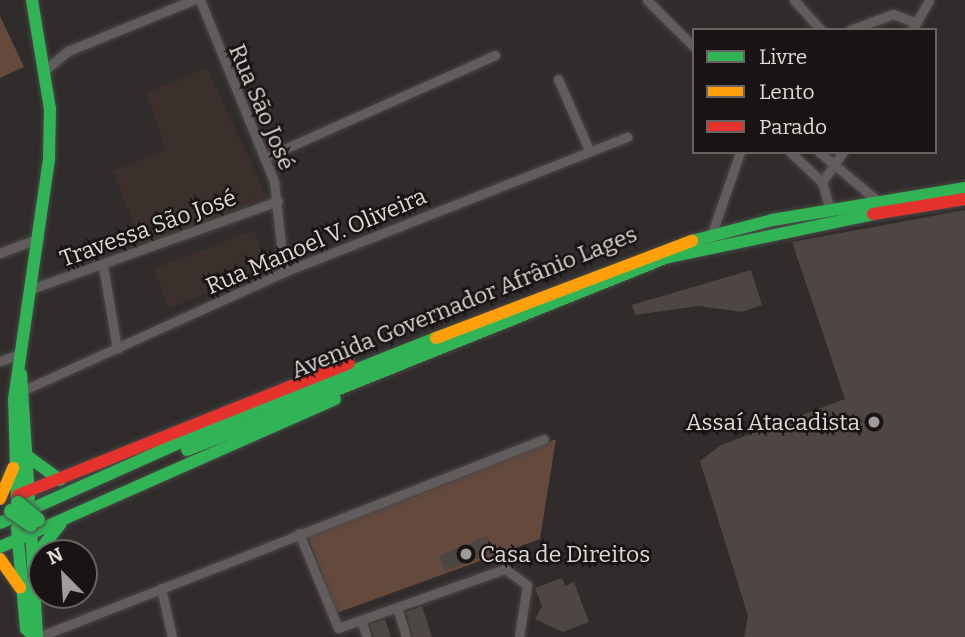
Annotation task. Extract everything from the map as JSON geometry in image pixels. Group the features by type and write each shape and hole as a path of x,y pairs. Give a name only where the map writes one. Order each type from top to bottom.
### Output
{"main road":[{"path":"32,0 45,70 49,159 22,353 13,468 17,501 31,528 27,588 37,637"},
{"name":"Avenida Governador Afrânio Lages","path":"0,533 198,444 712,233 965,188"},
{"name":"Avenida Governador Afrânio Lages","path":"0,523 232,419 665,258 744,237 965,199"},
{"path":"17,501 60,480 325,371 415,353"},
{"path":"0,547 31,528 67,517 415,353"},
{"path":"17,501 26,455 24,390 20,371"},
{"path":"26,455 60,480"},
{"path":"0,499 13,468"},
{"path":"27,588 40,550 67,517"},
{"path":"0,559 27,588"}],"street":[{"path":"45,70 68,51 193,0"},
{"name":"Rua São José","path":"200,0 264,158 278,201 284,272"},
{"path":"647,0 692,45"},
{"path":"794,0 819,28"},
{"path":"855,28 893,14 914,26 929,0"},
{"path":"264,158 495,55"},
{"path":"558,79 589,150"},
{"name":"Rua Manoel V. Oliveira","path":"24,390 284,272 627,137"},
{"path":"712,233 739,154"},
{"path":"792,154 822,183 830,210"},
{"path":"822,154 879,202"},
{"path":"822,183 842,154"},
{"name":"Travessa São José","path":"31,289 103,266 278,201"},
{"path":"0,253 39,238"},
{"path":"103,266 117,349"},
{"path":"0,361 22,353"},
{"path":"37,637 544,439"},
{"path":"299,533 338,628 505,569 524,579 519,637"},
{"path":"162,589 172,637"},
{"path":"397,607 406,637"},
{"path":"361,620 367,637"}],"shaded area":[{"path":"0,16 24,67 0,78"},
{"path":"207,68 267,197 142,246 113,171 166,149 146,93"},
{"path":"255,230 266,271 168,308 154,269"},
{"path":"556,439 540,539 337,613 307,535"}],"building":[{"name":"Assaí Atacadista","path":"965,210 965,637 744,637 748,616 700,461 721,445 845,399 792,242"},
{"path":"751,270 762,305 742,312 698,306 635,315 632,305"},
{"name":"Casa de Direitos","path":"487,536 493,552 445,571 439,556"},
{"path":"562,578 565,586 574,582 589,622 563,632 535,619 542,606 535,588"},
{"path":"422,606 432,637 413,637 406,612"},
{"path":"385,619 391,637 374,637 370,624"}],"traffic: fast":[{"path":"17,498 14,399 49,159 50,109 32,0"},
{"path":"692,241 772,220 965,188"},
{"path":"187,450 665,258 873,214"},
{"path":"0,523 232,419 436,338"},
{"path":"21,374 29,498"},
{"path":"0,547 335,399"},
{"path":"26,455 60,480"},
{"path":"18,503 38,520"},
{"path":"11,511 31,525"},
{"path":"48,539 60,524"},
{"path":"17,528 26,629 36,637"},
{"path":"31,529 37,637"}],"traffic: slow":[{"path":"436,338 692,241"},
{"path":"0,499 13,468"},
{"path":"0,559 20,588"}],"traffic: jam":[{"path":"873,214 965,199"},
{"path":"18,495 349,363"}],"place":[{"name":"Assaí Atacadista","path":"874,422"},
{"name":"Casa de Direitos","path":"466,554"}]}
